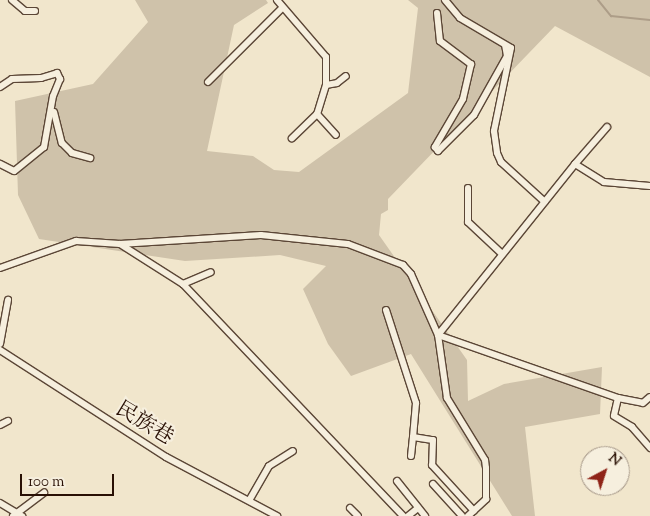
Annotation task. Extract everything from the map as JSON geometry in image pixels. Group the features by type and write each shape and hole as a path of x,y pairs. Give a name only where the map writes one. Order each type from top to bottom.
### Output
{"street":[{"path":"12,0 25,11 36,11"},
{"path":"277,0 326,57 326,85 317,114 292,138"},
{"path":"445,0 460,18 511,48 512,54 494,131 497,153 501,162 545,202"},
{"path":"208,82 282,8"},
{"path":"437,13 440,41 471,64 463,99 434,147 438,151 474,115 507,56 505,45"},
{"path":"0,87 12,79 41,78 57,73 60,79 53,96 44,147 14,172 0,164"},
{"path":"326,85 338,83 346,76"},
{"path":"53,96 56,131 62,143 72,153 90,158"},
{"path":"317,114 336,135"},
{"path":"438,335 501,253 607,127"},
{"path":"576,164 604,182 650,186"},
{"path":"468,188 468,222 501,253"},
{"path":"0,268 76,241 120,244 261,234 348,244 403,265 411,274 438,335 447,398 485,460 486,499 472,514 432,465 433,440 413,437"},
{"path":"120,244 183,284 403,516"},
{"path":"183,284 211,272"},
{"path":"0,344 8,300"},
{"path":"386,310 416,403 411,456"},
{"path":"438,335 618,398 643,403 650,397"},
{"name":"民族巷","path":"0,350 166,457 278,516"},
{"path":"618,398 614,416 632,427 650,448"},
{"path":"0,426 8,421"},
{"path":"250,500 269,466 293,451"},
{"path":"397,481 425,516"},
{"path":"433,484 462,516"},
{"path":"0,504 17,515 44,494"},
{"path":"350,508 358,516"},
{"path":"408,516 418,508"},
{"path":"264,516 267,509"}],"shaded area":[{"path":"135,0 266,0 268,3 234,25 207,151 253,156 274,170 299,172 408,93 418,8 408,0 650,0 650,77 555,26 388,199 388,210 381,214 379,235 467,360 468,401 504,384 602,367 600,414 525,427 535,516 512,516 411,354 351,376 328,344 303,289 326,266 280,255 185,261 39,239 18,195 15,101 93,84 148,22"}],"waterway":[{"path":"598,0 611,16 650,20"}]}
